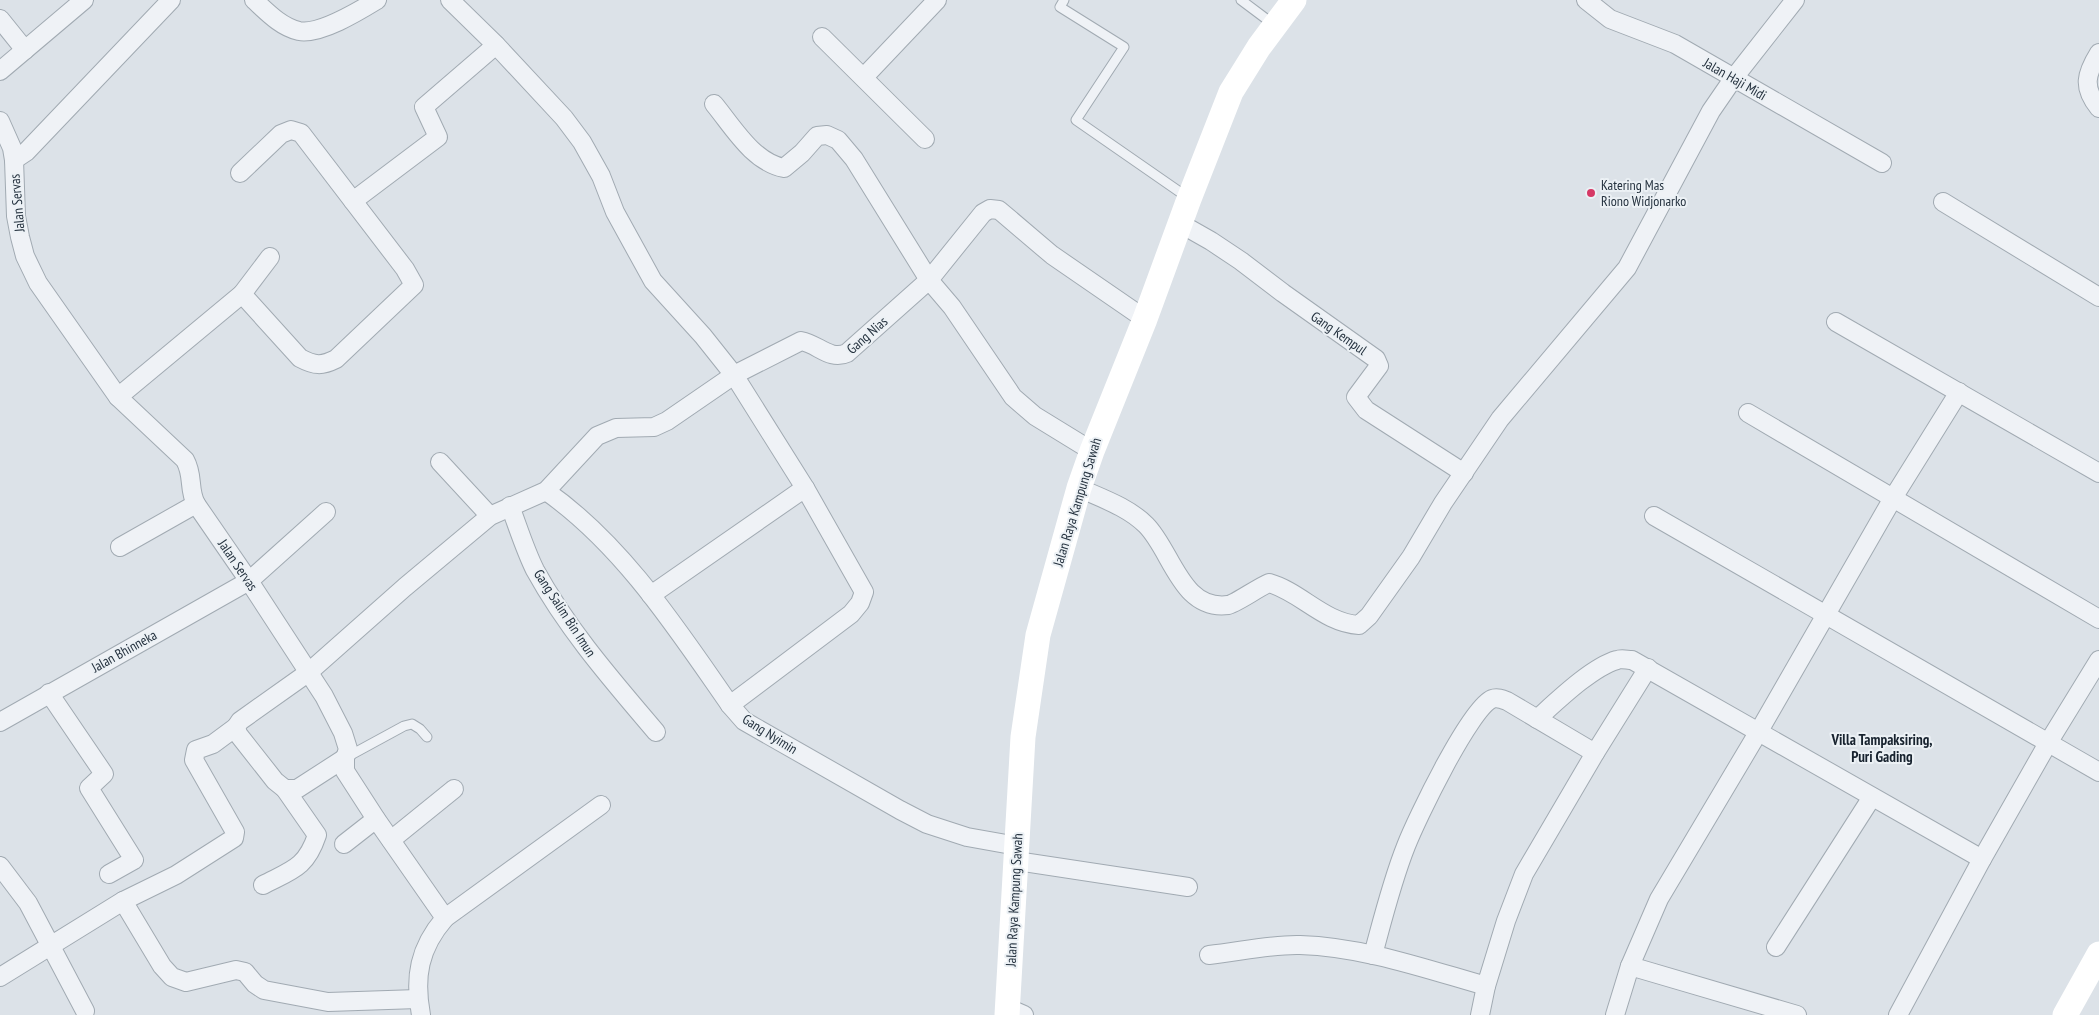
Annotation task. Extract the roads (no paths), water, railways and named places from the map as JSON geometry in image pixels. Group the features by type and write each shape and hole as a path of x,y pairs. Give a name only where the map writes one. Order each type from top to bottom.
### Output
{"street":[{"path":"0,71 84,0"},
{"path":"14,160 26,152 171,0"},
{"path":"254,0 277,21 299,31 338,22 377,0"},
{"path":"450,0 496,45 564,118 582,142 602,176 622,227 653,281 704,336 734,375 805,488 864,592 860,603 850,614 730,705"},
{"name":"Jalan Raya Kampung Sawah","path":"1013,1013 1016,853 1023,737 1038,635 1079,488 1092,451 1145,319 1231,92 1259,47 1294,0"},
{"name":"Jalan Haji Midi","path":"1586,0 1610,19 1675,44 1882,163"},
{"path":"1079,488 1121,507 1146,524 1162,545 1182,583 1204,603 1230,605 1268,582 1281,586 1330,617 1346,624 1359,625 1369,616 1411,557 1443,503 1500,420 1627,268 1711,111 1795,0"},
{"path":"864,77 928,3"},
{"path":"0,19 25,50"},
{"path":"822,37 925,139"},
{"path":"353,201 438,137 424,107 496,45"},
{"path":"2099,52 2087,80 2088,93 2099,108"},
{"path":"714,104 750,147 771,166 784,168 802,154 817,136 827,134 838,140 854,160 930,280 952,307 1013,397 1036,416 1092,451"},
{"name":"Jalan Servas","path":"0,121 12,148 16,216 25,256 38,283 118,397 185,460 190,469 191,491 196,504 309,672 342,733 348,749 345,758 345,771 445,918"},
{"path":"240,173 282,134 291,130 301,133 405,269 414,285 336,359 322,366 311,364 300,358 242,294"},
{"path":"1943,202 2099,297"},
{"path":"930,280 983,214 990,209 998,210 1052,255 1145,319"},
{"name":"Gang Kempul","path":"1181,224 1241,261 1282,293 1376,359 1378,366 1356,397 1366,410 1464,473"},
{"path":"118,397 242,294 270,256"},
{"name":"Gang Nias","path":"546,491 597,436 616,428 654,427 661,424 734,375 801,340 812,342 832,356 840,356 847,353 930,280"},
{"path":"1836,322 2099,473"},
{"path":"1615,1015 1630,966 1659,899 1894,498 1959,392"},
{"path":"1748,412 2099,619"},
{"path":"440,462 490,516"},
{"path":"651,595 805,488"},
{"path":"0,977 123,901 176,875 234,838 235,832 194,760 196,750 213,744 236,727 240,721 309,672 405,587 490,516 546,491"},
{"name":"Gang Nyimin","path":"546,491 590,528 651,595 730,705 744,721 927,824 1016,853 1188,887"},
{"path":"120,547 196,504"},
{"name":"Gang Salim Bin Imun","path":"510,506 534,568 582,644 656,732"},
{"name":"Jalan Bhinneka","path":"0,722 249,581 326,512"},
{"path":"1654,516 2099,772"},
{"path":"1537,719 1569,691 1606,664 1619,659 1632,660 1982,859"},
{"path":"1898,1015 1982,859 2048,743 2099,660"},
{"path":"1480,1015 1486,986 1506,921 1524,874 1595,753 1648,668"},
{"path":"50,693 104,774 89,788 134,860 109,874"},
{"path":"1373,955 1406,846 1436,780 1474,719 1488,702 1498,698 1507,701 1595,753"},
{"path":"236,727 238,734 270,775 285,789 317,835 312,849 302,864 263,885"},
{"path":"285,789 297,789 345,758"},
{"path":"391,840 454,789"},
{"path":"1776,947 1872,797"},
{"path":"123,901 162,966 172,977 186,982 236,970 245,972 254,984 264,990 328,1002 420,1007 418,974 424,950 434,931 445,918 601,805"},
{"path":"344,844 376,819"},
{"path":"0,866 28,903 85,1011"},
{"path":"1210,955 1298,945 1321,946 1373,955 1486,986"},
{"path":"2065,1015 2099,954"},
{"path":"1630,966 1797,1015"}],"lane":[{"path":"1064,0 1060,7 1124,47 1076,120 1189,199"},
{"path":"1241,0 1275,26"},
{"path":"345,758 404,726 412,724 427,737"}],"place":[{"name":"Katering Mas Riono Widjonarko","path":"1591,193"}],"district":[{"name":"Villa Tampaksiring, Puri Gading","path":"1882,748"}]}
